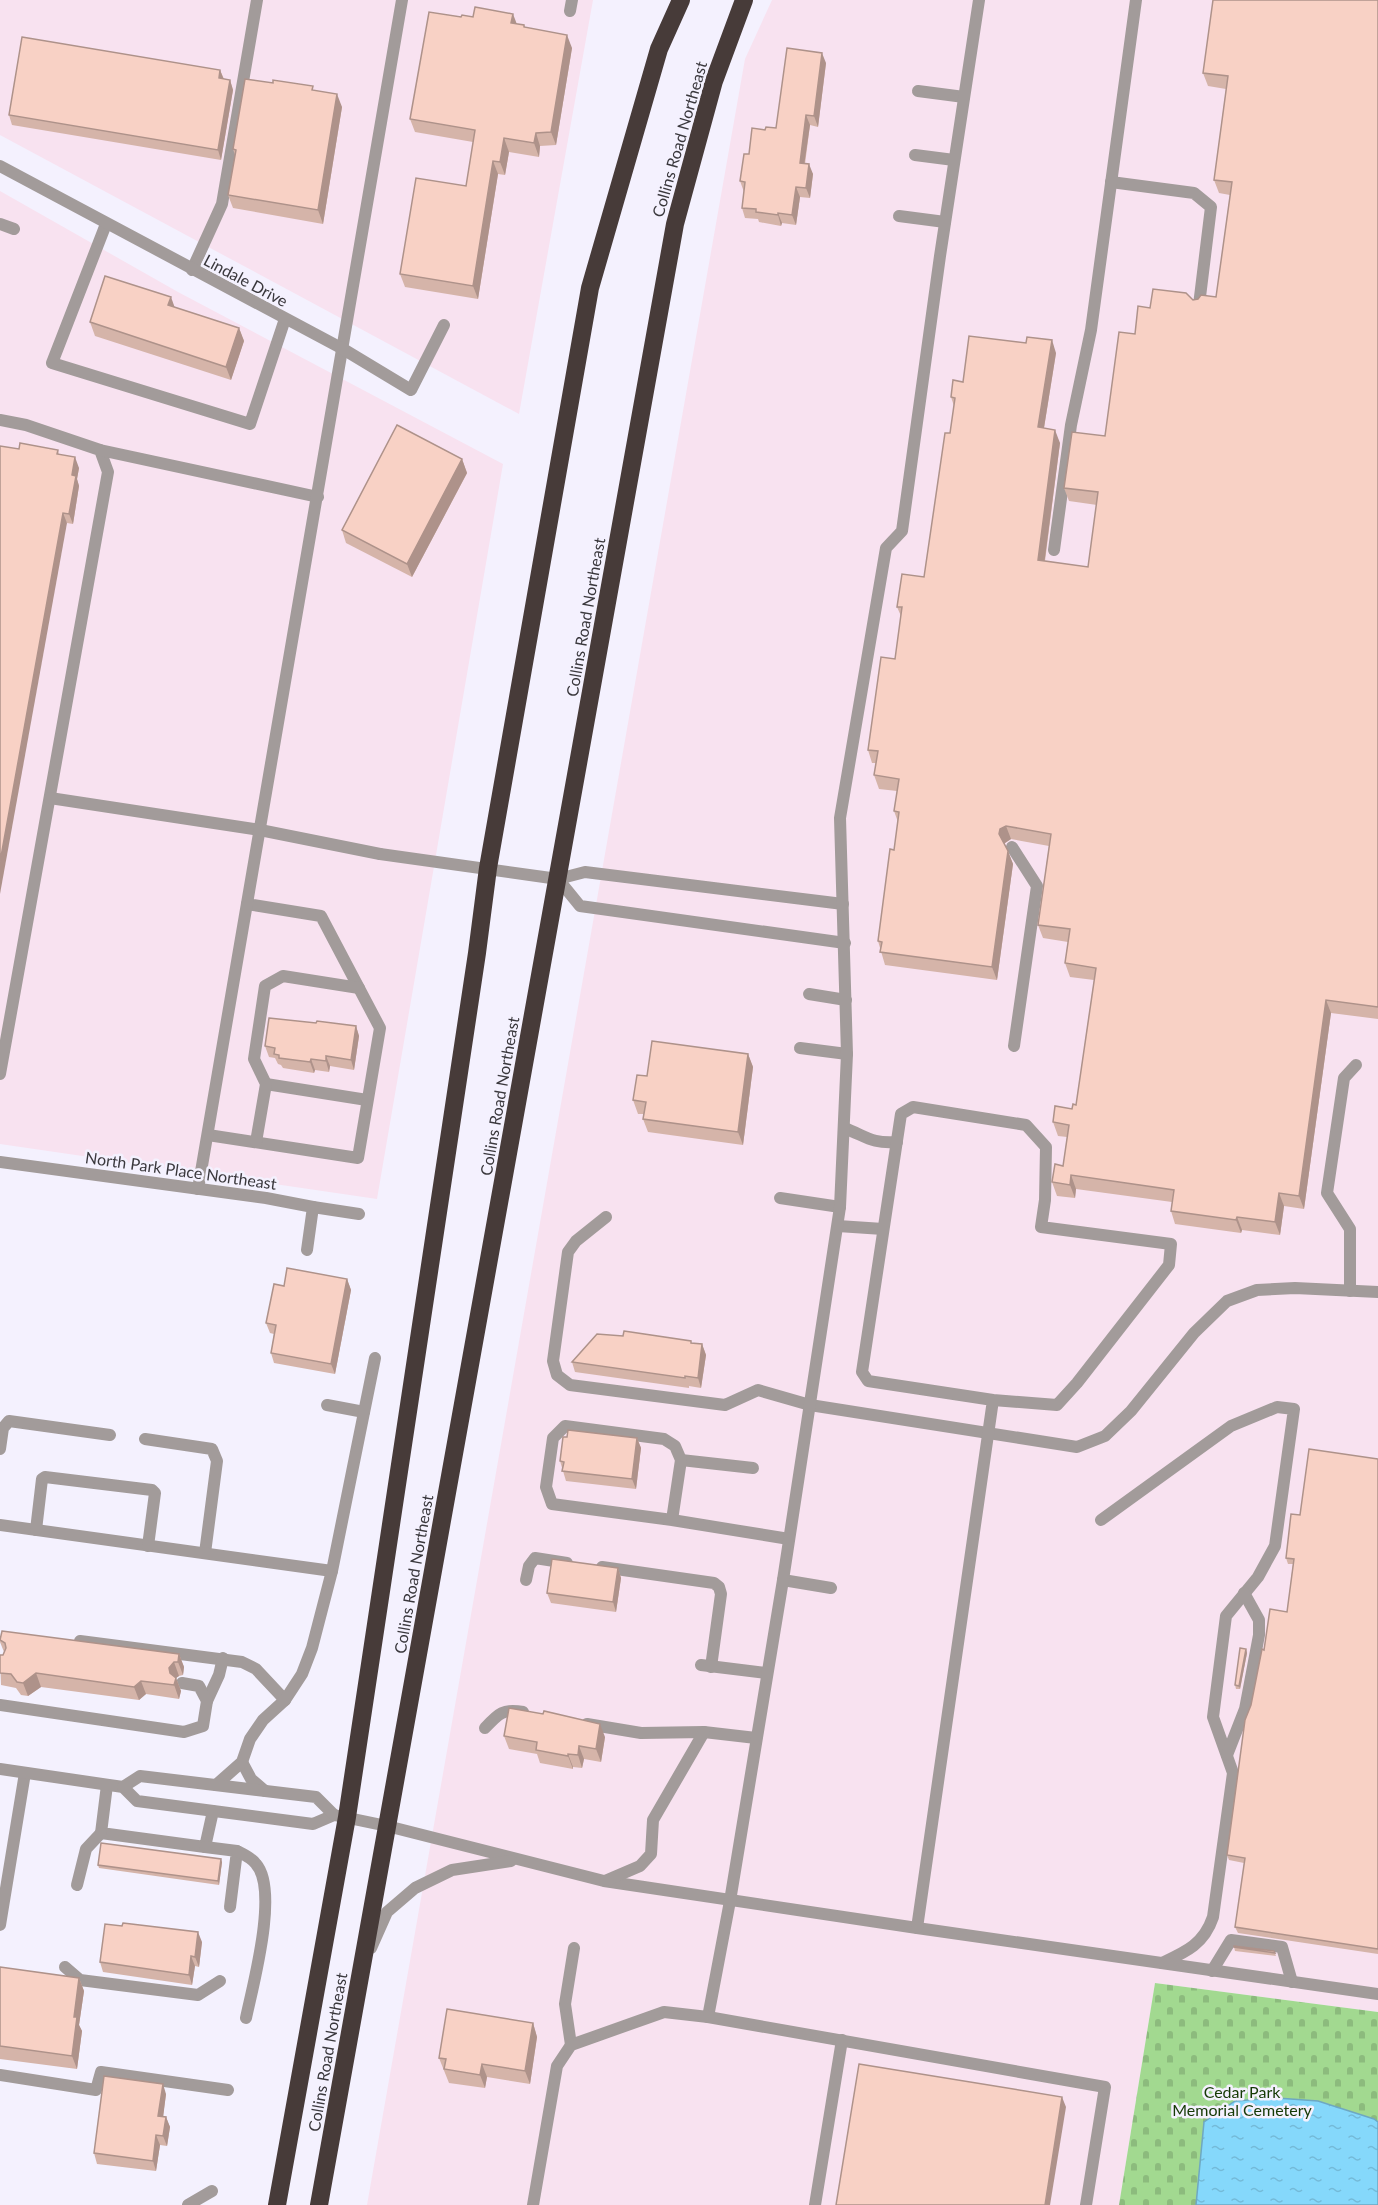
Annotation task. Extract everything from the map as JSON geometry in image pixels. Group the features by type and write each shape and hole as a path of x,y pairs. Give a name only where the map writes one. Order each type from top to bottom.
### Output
{"highway":[{"name":"Collins Road Northeast","path":"277,2205 341,1816 477,953 488,868 590,288 659,49 681,0"},
{"name":"Collins Road Northeast","path":"319,2205 675,224 714,81 744,0"}],"street":[{"path":"192,270 222,204 257,0"},
{"path":"198,1189 402,0"},
{"path":"708,2017 730,1901 783,1580 838,1226 847,1054 840,818 886,548 903,531 945,222 979,0"},
{"path":"1054,550 1071,425 1091,330 1136,0"},
{"path":"918,91 964,97"},
{"path":"915,155 954,160"},
{"name":"Lindale Drive","path":"0,166 343,349 411,390 444,325"},
{"path":"1111,182 1194,193 1211,207 1199,305"},
{"path":"899,216 945,222"},
{"path":"0,224 14,229"},
{"path":"106,224 52,363 250,424 285,319"},
{"path":"0,420 26,425 100,450 318,497"},
{"path":"0,1074 108,472 100,450"},
{"path":"50,798 260,831 380,854 558,879 585,872 843,904"},
{"path":"1012,847 1037,886 1014,1046"},
{"path":"558,879 580,906 845,943"},
{"path":"208,1135 358,1158 368,1100 380,1028 321,916 247,904"},
{"path":"256,1142 266,1084 254,1059 265,986 283,976 359,988"},
{"path":"809,994 846,1000"},
{"path":"800,1048 847,1054"},
{"path":"1350,1291 1350,1229 1327,1193 1344,1078 1356,1065"},
{"path":"266,1084 368,1100"},
{"path":"913,1107 1026,1125 1046,1147 1045,1200 1041,1227 1171,1244 1169,1265 1077,1383 1057,1405 993,1400 868,1382 862,1372 897,1142 900,1114 913,1107"},
{"path":"844,1128 880,1144 897,1142"},
{"name":"North Park Place Northeast","path":"0,1162 359,1214"},
{"path":"780,1198 840,1207"},
{"path":"307,1250 314,1207"},
{"path":"606,1217 576,1241 568,1252 553,1361 557,1375 570,1385 724,1405 758,1390 810,1405 1077,1447 1106,1436 1131,1412 1194,1333 1227,1301 1257,1290 1295,1288 1378,1292"},
{"path":"838,1226 883,1229"},
{"path":"216,1785 242,1762 250,1739 263,1720 285,1700 302,1674 312,1648 332,1571 375,1358"},
{"path":"917,1928 993,1400"},
{"path":"327,1405 364,1412"},
{"path":"1101,1520 1231,1426 1277,1407 1294,1409 1275,1546 1258,1577 1226,1616 1213,1717 1233,1773 1213,1917 1209,1931 1187,1952 1161,1964"},
{"path":"0,1449 3,1428 9,1421 110,1435"},
{"path":"672,1520 681,1460 675,1446 664,1439 565,1426 553,1438 546,1487 552,1504 789,1539"},
{"path":"145,1439 212,1449 217,1461 205,1553"},
{"path":"681,1460 753,1468"},
{"path":"36,1530 42,1479 45,1477 152,1490 155,1493 148,1546"},
{"path":"0,1525 332,1571"},
{"path":"526,1580 529,1566 535,1558 714,1583 719,1587 721,1594 706,1666 766,1673"},
{"path":"783,1580 831,1588"},
{"path":"1227,1755 1245,1709 1259,1635 1258,1620 1244,1593"},
{"path":"70,1640 242,1662 256,1669 285,1700"},
{"path":"0,1705 184,1732 203,1726 207,1701 219,1676 223,1658"},
{"path":"182,1683 199,1686 207,1701"},
{"path":"485,1728 497,1715 509,1709 531,1713"},
{"path":"575,1721 641,1734 704,1732 756,1738"},
{"path":"604,1881 640,1866 651,1854 653,1820 704,1732"},
{"path":"242,1762 251,1779 265,1791"},
{"path":"0,1769 123,1787 137,1801 313,1824 341,1816"},
{"path":"0,1925 26,1773"},
{"path":"123,1787 140,1776 316,1797 341,1816 604,1881 1378,1994"},
{"path":"77,1885 86,1849 101,1833 107,1785"},
{"path":"206,1847 213,1811"},
{"path":"101,1833 237,1851 257,1864 266,1897 262,1943 246,2018"},
{"path":"230,1906 237,1851"},
{"path":"363,1966 387,1912 415,1888 452,1870 517,1860"},
{"path":"1212,1971 1231,1940 1282,1947 1292,1982"},
{"path":"571,2045 565,2004 574,1948"},
{"path":"65,1966 80,1980 198,1995 220,1982"},
{"path":"533,2205 557,2066 571,2045 664,2012 708,2017 1105,2087 1086,2205"},
{"path":"815,2205 842,2040"},
{"path":"0,2075 96,2090 101,2072 228,2090"},
{"path":"188,2205 212,2191"}],"shaded area":[{"path":"0,0 593,0 519,414 0,135"},
{"path":"772,0 1378,0 1378,2012 1155,1983 1119,2205 367,2205 745,59"},
{"path":"0,191 178,292 503,464 377,1199 0,1144"}],"green space":[{"name":"Cedar Park Memorial Cemetery","path":"1155,1983 1378,2012 1378,2205 1119,2205"}],"water":[{"path":"1277,2098 1318,2101 1378,2122 1378,2205 1196,2205 1204,2122 1235,2101"}],"building":[{"path":"1213,0 1378,0 1378,1007 1326,1000 1299,1196 1279,1193 1275,1222 1237,1217 1236,1220 1171,1211 1174,1190 1071,1175 1070,1185 1052,1182 1055,1164 1063,1166 1069,1125 1053,1122 1055,1106 1072,1109 1073,1104 1076,1105 1096,968 1065,963 1070,929 1038,925 1051,834 1006,826 1000,829 999,834 1008,851 992,967 880,952 882,942 878,941 890,849 894,850 899,812 894,811 899,779 874,775 878,751 868,750 881,657 895,659 902,607 897,607 902,574 924,577 945,433 950,433 955,398 951,397 953,380 963,382 969,336 1026,343 1027,337 1052,340 1038,427 1055,430 1038,560 1088,567 1098,492 1064,488 1072,432 1105,436 1119,332 1135,334 1138,306 1150,308 1153,289 1186,293 1193,300 1198,299 1201,295 1216,297 1232,182 1214,180 1228,76 1203,73"},
{"path":"475,7 513,14 511,23 524,25 524,27 567,35 551,132 536,133 534,143 504,138 500,162 493,161 473,286 400,274 416,178 466,186 475,130 410,119 429,12 473,17"},
{"path":"22,37 220,70 219,78 230,80 218,150 9,115"},
{"path":"787,48 822,53 814,116 806,115 800,163 809,164 806,188 796,187 792,215 778,213 778,215 742,208 745,182 740,181 744,154 749,154 752,128 765,130 766,127 776,128"},
{"path":"245,79 273,83 273,80 313,86 312,90 337,94 318,210 228,195"},
{"path":"105,276 171,297 168,305 239,328 226,367 90,322"},
{"path":"397,425 462,459 407,564 342,530"},
{"path":"20,443 58,450 57,454 75,457 72,475 76,476 69,514 63,513 0,862 0,446 19,449"},
{"path":"269,1018 356,1026 351,1060 326,1056 326,1061 311,1059 310,1062 279,1058 279,1055 274,1054 275,1048 265,1046"},
{"path":"652,1041 748,1054 738,1132 643,1119 646,1102 633,1100 637,1075 647,1076"},
{"path":"287,1268 347,1279 331,1364 271,1353 276,1325 266,1323 274,1284 284,1286"},
{"path":"624,1331 702,1344 698,1378 572,1362 597,1334 623,1336"},
{"path":"568,1430 637,1438 632,1479 562,1471 564,1462 560,1461 563,1437 567,1437"},
{"path":"1309,1449 1378,1459 1378,1949 1235,1927 1245,1858 1227,1855 1245,1720 1251,1705 1262,1649 1264,1650 1270,1609 1287,1612 1294,1559 1286,1558 1291,1514 1300,1515"},
{"path":"552,1559 618,1568 613,1602 547,1593"},
{"path":"2,1631 179,1654 178,1662 174,1662 169,1668 170,1673 176,1678 174,1685 141,1681 134,1687 36,1673 23,1683 17,1682 11,1674 0,1673 0,1655 3,1655 6,1648 5,1643 0,1640"},
{"path":"1240,1648 1246,1649 1239,1686 1235,1685"},
{"path":"509,1708 543,1714 544,1711 600,1724 596,1749 579,1746 578,1755 568,1754 568,1756 536,1750 537,1742 504,1736"},
{"path":"101,1843 221,1859 218,1881 98,1865"},
{"path":"123,1923 198,1932 195,1957 191,1956 189,1975 100,1962 105,1924 122,1926"},
{"path":"1234,1947 1274,1951 1275,1953"},
{"path":"0,1967 79,1978 72,2056 0,2046"},
{"path":"447,2009 533,2023 525,2071 482,2064 480,2075 444,2069 446,2059 439,2058"},
{"path":"859,2064 1062,2097 1045,2205 836,2205"},
{"path":"104,2076 163,2084 158,2116 166,2117 163,2136 156,2135 153,2161 94,2153"}]}
